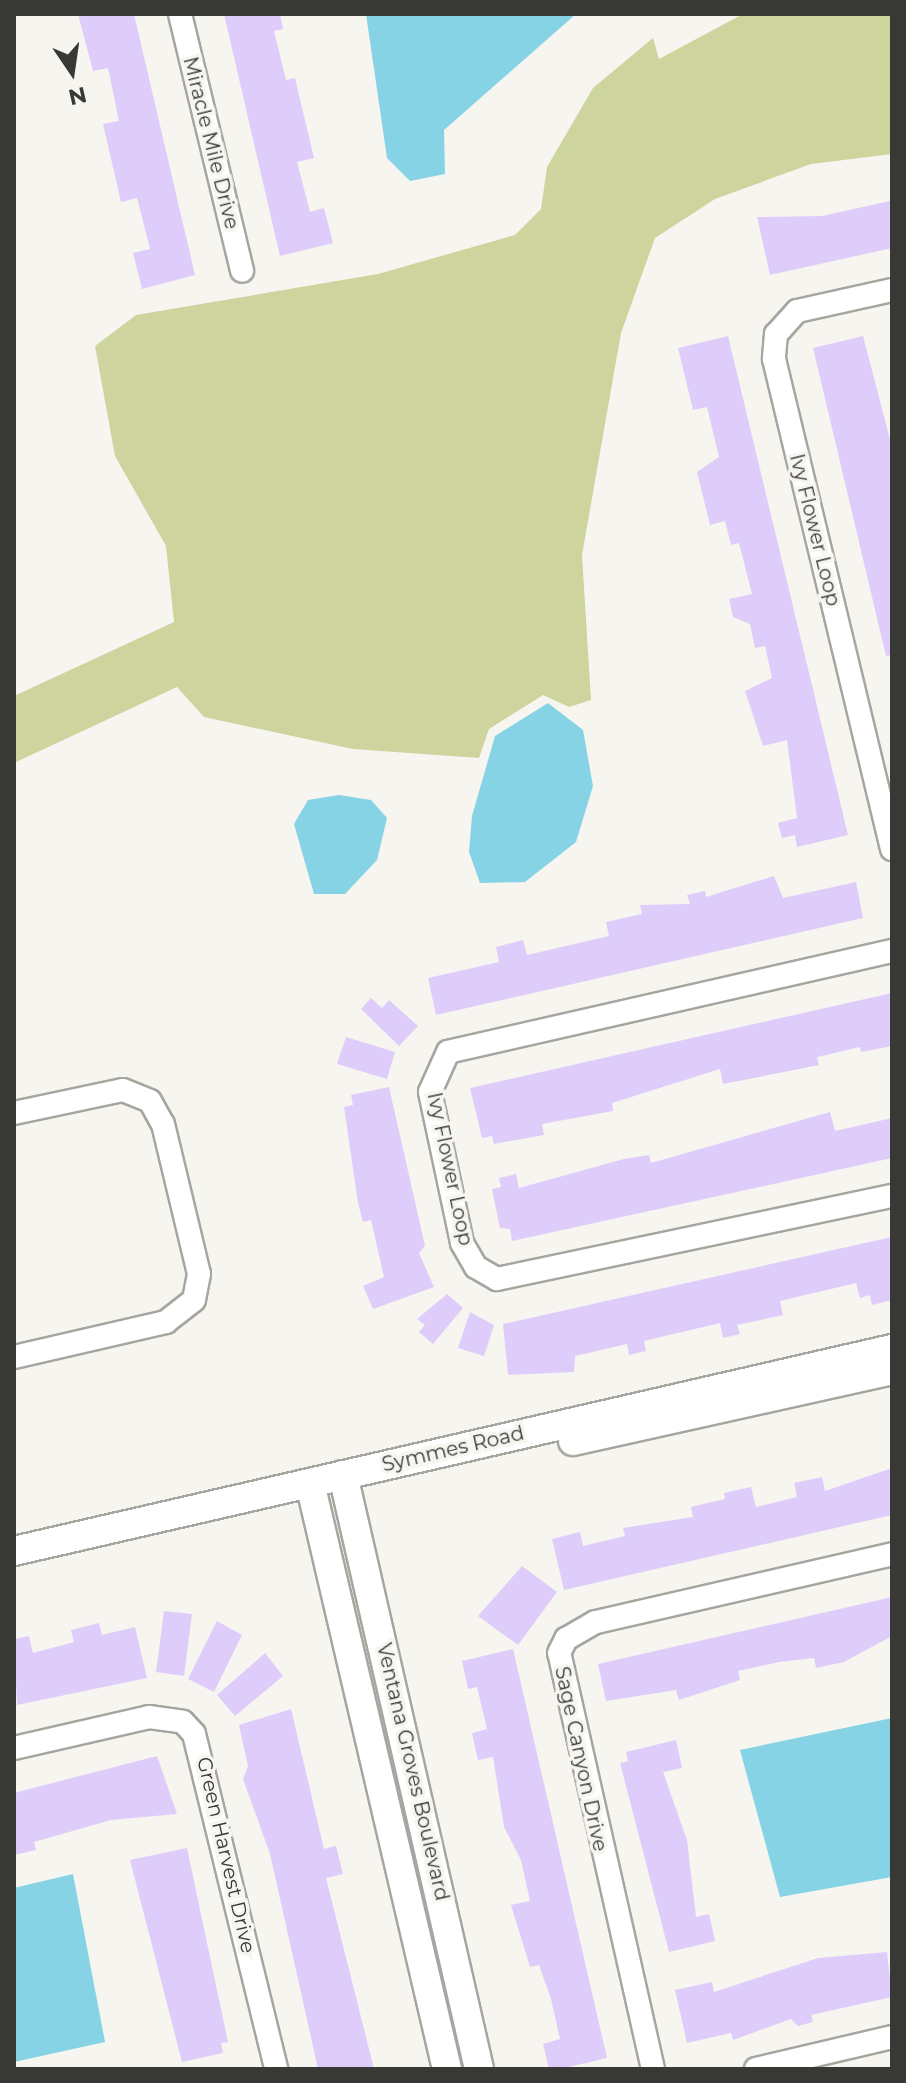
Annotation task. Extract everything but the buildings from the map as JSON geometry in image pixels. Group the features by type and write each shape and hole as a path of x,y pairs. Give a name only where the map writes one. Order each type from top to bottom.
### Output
{"street":[{"name":"Miracle Mile Drive","path":"180,14 242,271"},
{"name":"Ivy Flower Loop","path":"892,290 797,311 776,334 774,359 892,849"},
{"name":"Ivy Flower Loop","path":"892,951 448,1052 430,1092 462,1243 476,1267 497,1279 892,1196"},
{"path":"14,1113 123,1090 150,1101 163,1124 199,1274 194,1300 166,1322 14,1357"},
{"name":"Symmes Road","path":"345,1484 892,1349"},
{"name":"Symmes Road","path":"14,1551 892,1370"},
{"name":"Ventana Groves Boulevard","path":"345,1484 479,2069"},
{"name":"Symmes Road","path":"14,1563 312,1491"},
{"name":"Ventana Groves Boulevard","path":"312,1491 447,2069"},
{"name":"Sage Canyon Drive","path":"653,2069 559,1653 566,1639 596,1622 892,1554"},
{"name":"Green Harvest Drive","path":"14,1748 149,1717 183,1722 194,1734 276,2069"},
{"path":"756,2069 892,2037"}],"green space":[{"path":"743,14 892,14 892,154 811,164 715,199 655,238 621,333 582,555 591,700 569,707 543,695 489,729 479,758 353,749 204,717 177,687 14,763 14,696 174,622 166,546 115,456 95,346 136,315 378,274 515,235 541,209 547,167 593,88 653,38 659,59"}],"water":[{"path":"366,14 576,14 444,130 445,174 410,181 387,158"},
{"path":"548,703 583,730 593,786 576,842 525,882 480,883 469,852 472,816 495,736"},
{"path":"339,795 371,800 387,818 377,860 345,894 314,894 294,824 308,800"},
{"path":"892,1718 892,1877 780,1897 740,1750"},
{"path":"73,1874 105,2042 14,2062 14,1888"}]}
